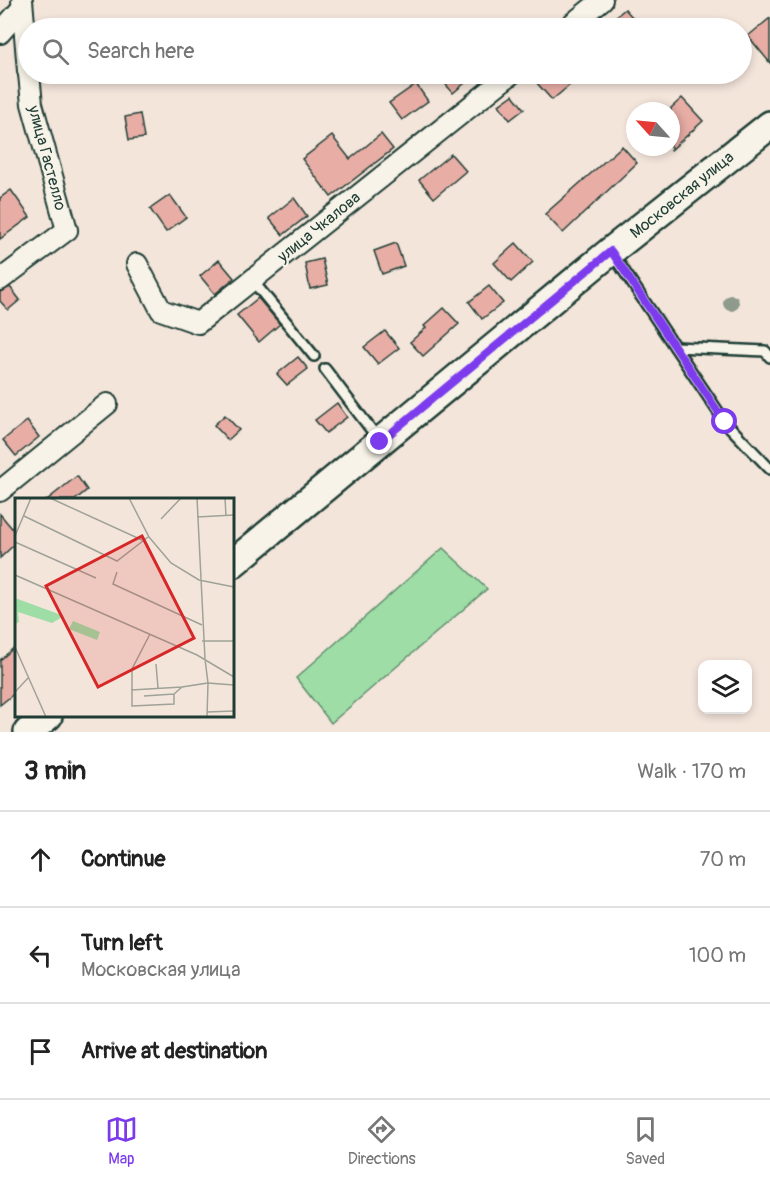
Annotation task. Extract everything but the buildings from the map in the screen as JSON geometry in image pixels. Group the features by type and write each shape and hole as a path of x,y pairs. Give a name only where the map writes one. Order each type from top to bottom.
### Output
{"main road":[{"name":"Московская улица","path":"234,562 611,251 770,125"},
{"path":"28,732 47,717"}],"street":[{"path":"580,18 602,0"},
{"path":"0,33 22,4"},
{"name":"улица Гастелло","path":"0,280 67,230 32,104 30,84"},
{"name":"улица Чкалова","path":"137,264 161,310 198,323 498,84"},
{"path":"0,491 107,404"}],"lane":[{"path":"611,251 725,422 770,469"},
{"path":"252,280 314,356"},
{"path":"675,347 765,351 770,357"},
{"path":"326,369 380,442"}],"green space":[{"path":"443,548 487,589 331,723 296,678"}],"route":[{"path":"380,442 611,251 725,422"}]}
